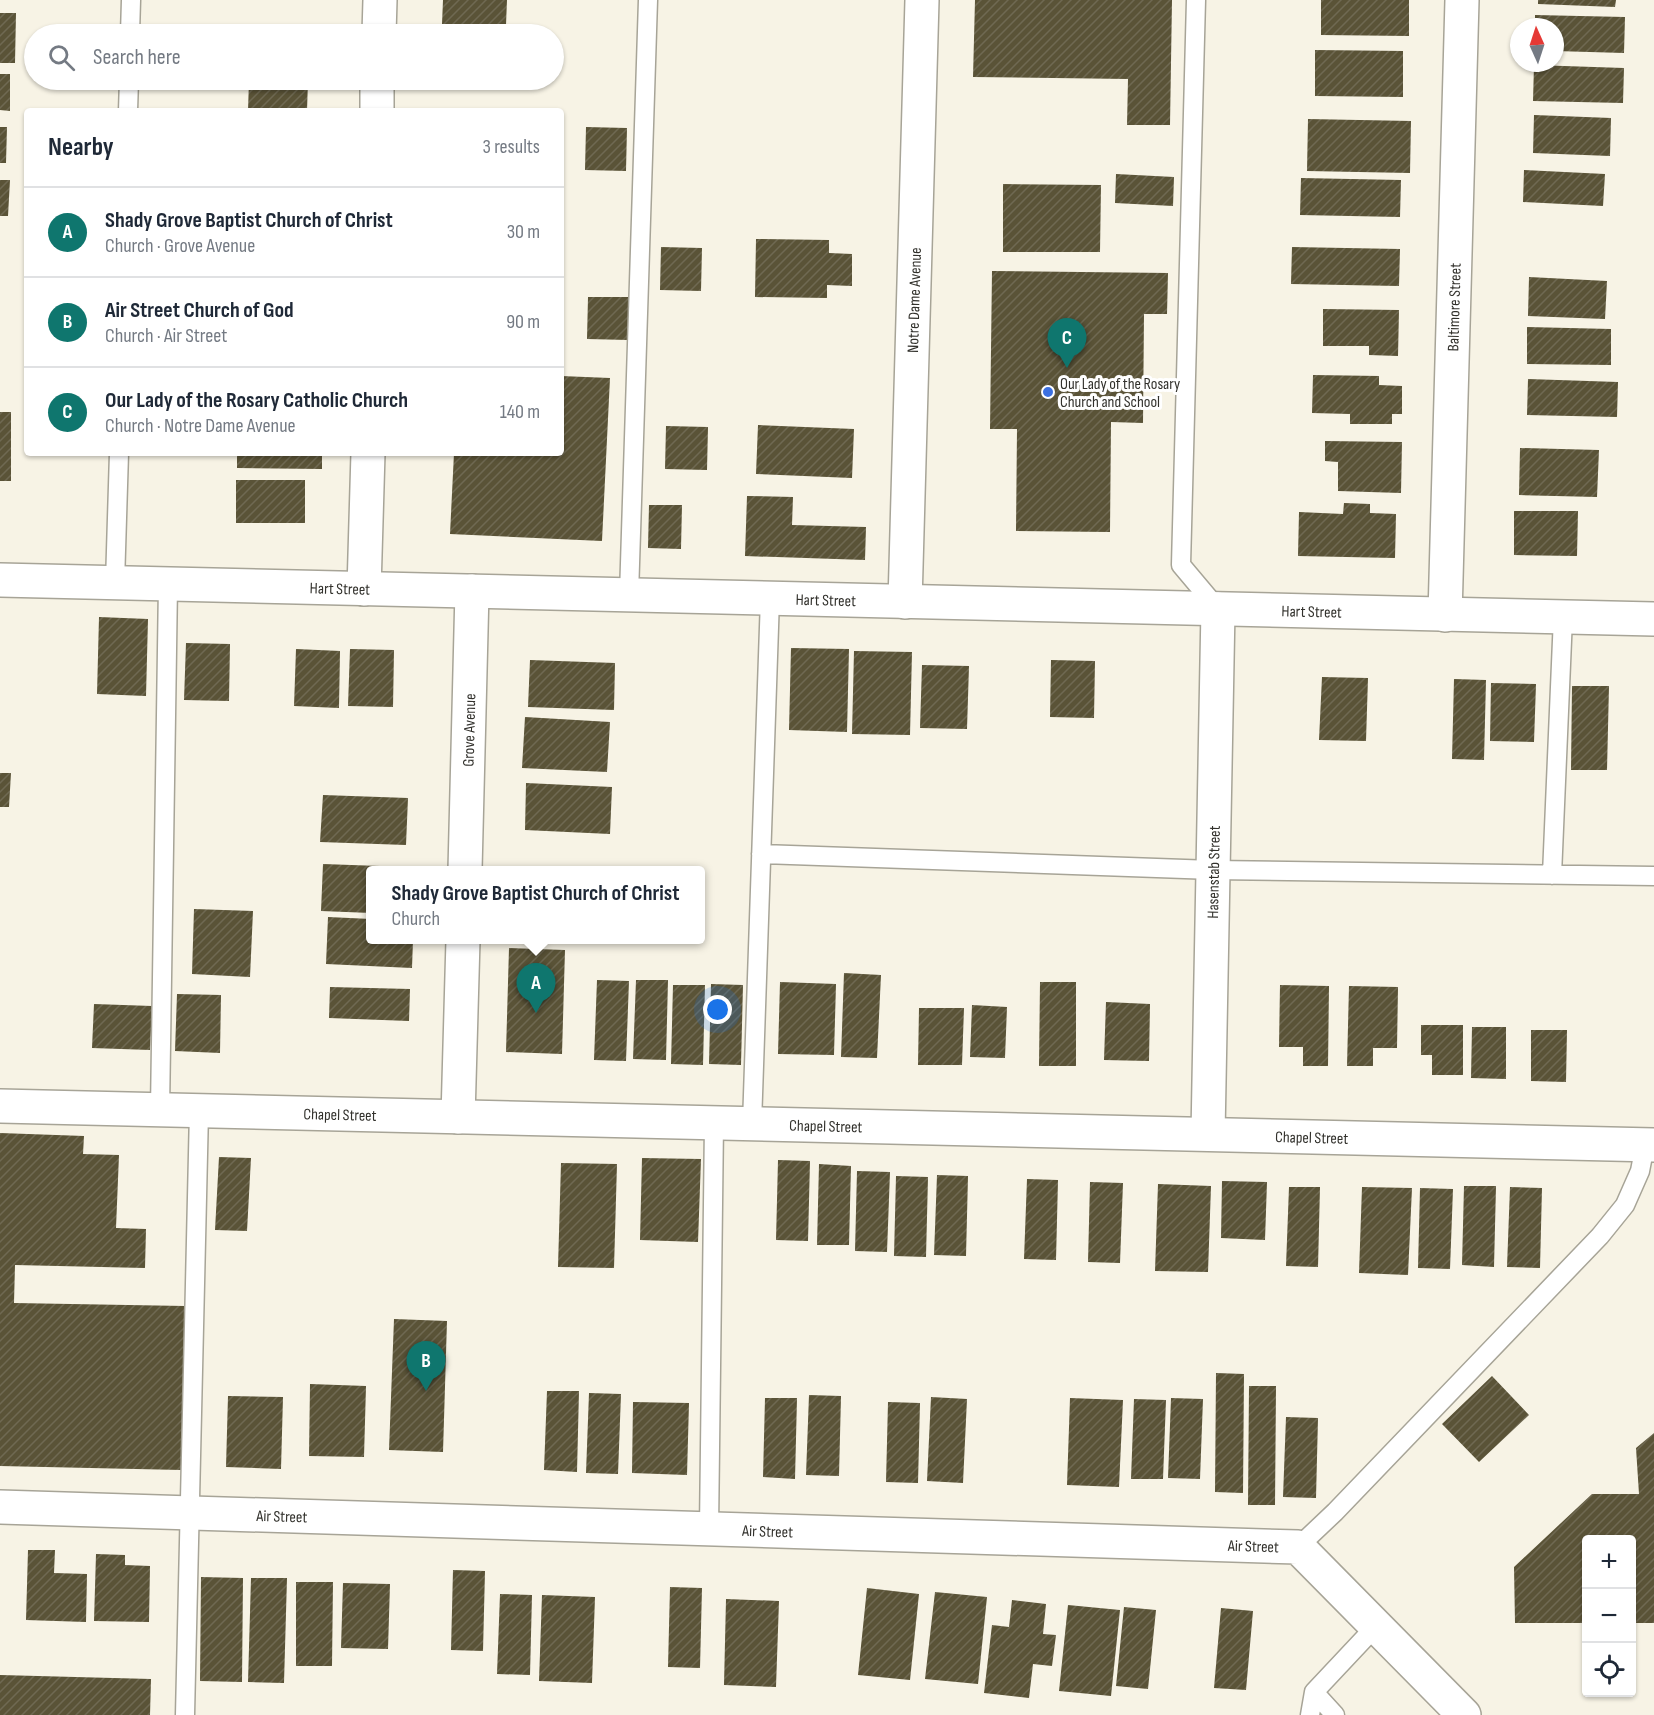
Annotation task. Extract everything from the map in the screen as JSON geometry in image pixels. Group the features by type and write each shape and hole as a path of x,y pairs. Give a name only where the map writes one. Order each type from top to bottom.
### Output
{"street":[{"path":"379,24 380,0"},
{"name":"Notre Dame Avenue","path":"905,602 922,0"},
{"name":"Baltimore Street","path":"1445,615 1462,0"},
{"path":"377,108 378,90"},
{"path":"364,589 368,456"},
{"name":"Hart Street","path":"0,580 1654,620"},
{"name":"Grove Avenue","path":"465,866 472,591"},
{"name":"Hasenstab Street","path":"1208,1134 1218,609"},
{"path":"458,1117 463,944"},
{"name":"Chapel Street","path":"0,1106 1650,1145"},
{"name":"Air Street","path":"0,1507 1298,1547 1464,1715"}],"lane":[{"path":"130,24 131,0"},
{"path":"629,595 648,0"},
{"path":"1196,0 1181,566 1218,609"},
{"path":"128,108 129,90"},
{"path":"115,583 119,456"},
{"path":"160,1110 168,584"},
{"path":"752,1124 770,598"},
{"path":"1552,874 1563,617"},
{"path":"761,854 1213,870 1654,876"},
{"path":"185,1715 199,1111"},
{"path":"709,1529 714,1123"},
{"path":"1298,1547 1335,1512 1600,1236 1625,1205 1650,1145"},
{"path":"1310,1715 1314,1692 1376,1626"},
{"path":"1314,1692 1335,1715"}],"building":[{"path":"443,0 507,0 506,24 442,24"},
{"path":"975,0 1172,0 1170,125 1127,125 1128,79 973,77"},
{"path":"1321,0 1409,0 1409,36 1321,35"},
{"path":"1538,0 1616,0 1615,7 1538,4"},
{"path":"0,13 16,13 15,63 0,63"},
{"path":"1535,15 1625,17 1624,53 1564,51 1564,18 1535,18"},
{"path":"1315,50 1403,51 1403,97 1315,96"},
{"path":"1564,66 1624,68 1623,103 1533,101 1534,72 1564,72"},
{"path":"0,74 10,74 10,111 0,110"},
{"path":"249,90 308,90 307,108 248,108"},
{"path":"1534,115 1611,118 1610,156 1533,153"},
{"path":"1308,119 1411,121 1410,173 1307,171"},
{"path":"0,127 7,127 6,163 0,163"},
{"path":"586,127 627,128 626,171 585,170"},
{"path":"1524,170 1605,174 1603,206 1523,202"},
{"path":"1116,174 1174,177 1173,206 1115,203"},
{"path":"1301,178 1401,180 1400,217 1300,215"},
{"path":"0,180 10,180 8,216 0,216"},
{"path":"1003,184 1101,185 1100,252 1003,252"},
{"path":"756,239 829,240 829,253 852,254 852,286 827,285 827,298 755,297"},
{"path":"661,247 702,248 701,291 660,290"},
{"path":"1292,247 1400,249 1399,286 1291,284"},
{"path":"992,271 1168,273 1167,314 1144,314 1143,423 1111,422 1110,532 1016,531 1017,429 990,429"},
{"path":"1529,277 1607,281 1605,319 1528,316"},
{"path":"588,297 629,297 628,340 587,339"},
{"path":"1323,309 1399,310 1398,356 1369,355 1369,346 1323,346"},
{"path":"1527,327 1611,329 1611,365 1527,364"},
{"path":"1313,375 1379,376 1379,385 1402,386 1402,414 1392,414 1392,424 1350,424 1350,414 1312,413"},
{"path":"564,376 610,378 602,541 450,534 454,456 564,456"},
{"path":"1528,379 1618,382 1617,417 1527,415"},
{"path":"0,412 11,412 11,481 0,481"},
{"path":"758,425 854,429 852,478 756,474"},
{"path":"666,426 708,427 707,470 665,469"},
{"path":"1325,441 1402,442 1401,493 1338,491 1338,462 1325,461"},
{"path":"1520,448 1599,450 1597,497 1519,495"},
{"path":"237,456 322,456 322,469 237,468"},
{"path":"236,480 305,480 305,523 236,523"},
{"path":"747,496 793,497 792,525 866,527 865,560 745,556"},
{"path":"1344,503 1370,504 1370,513 1396,514 1395,558 1298,556 1299,512 1343,514"},
{"path":"649,505 682,505 681,549 648,548"},
{"path":"1514,511 1578,511 1577,556 1514,555"},
{"path":"99,617 148,619 146,696 97,694"},
{"path":"186,643 230,644 229,701 184,700"},
{"path":"791,648 849,649 847,732 789,730"},
{"path":"296,649 340,651 339,708 294,706"},
{"path":"350,649 394,650 393,707 348,706"},
{"path":"854,651 912,652 910,735 852,734"},
{"path":"530,660 615,663 614,710 528,707"},
{"path":"1051,660 1095,661 1094,718 1050,717"},
{"path":"922,665 969,666 967,729 920,728"},
{"path":"1322,677 1368,678 1366,741 1319,740"},
{"path":"1454,679 1486,680 1484,760 1452,759"},
{"path":"1491,683 1536,684 1534,742 1490,741"},
{"path":"1572,686 1609,686 1607,770 1571,770"},
{"path":"525,717 610,722 607,772 522,768"},
{"path":"0,773 11,773 9,807 0,807"},
{"path":"526,783 612,787 610,834 525,830"},
{"path":"323,795 408,798 406,845 320,842"},
{"path":"323,864 380,866 366,866 366,913 321,911"},
{"path":"194,909 253,911 250,977 192,974"},
{"path":"328,917 366,919 366,944 413,944 412,968 326,964"},
{"path":"509,948 565,950 562,1054 506,1052"},
{"path":"844,973 881,975 877,1058 841,1057"},
{"path":"597,980 629,981 626,1061 594,1060"},
{"path":"636,980 668,980 666,1060 633,1059"},
{"path":"780,982 836,984 834,1055 778,1054"},
{"path":"1040,982 1076,982 1076,1066 1039,1066"},
{"path":"711,984 743,985 741,1065 709,1064"},
{"path":"673,985 705,985 703,1065 671,1064"},
{"path":"1280,985 1329,986 1328,1066 1303,1066 1303,1047 1279,1047"},
{"path":"1349,986 1398,987 1397,1048 1373,1048 1373,1066 1347,1066"},
{"path":"330,987 410,989 409,1021 329,1018"},
{"path":"177,994 221,995 220,1053 175,1051"},
{"path":"1106,1002 1150,1004 1149,1061 1104,1060"},
{"path":"94,1004 152,1006 150,1050 92,1048"},
{"path":"972,1005 1007,1007 1005,1058 970,1057"},
{"path":"919,1008 964,1008 962,1065 918,1065"},
{"path":"1421,1025 1463,1025 1463,1075 1432,1075 1432,1055 1421,1055"},
{"path":"1472,1027 1506,1027 1506,1079 1471,1078"},
{"path":"1531,1030 1567,1030 1566,1082 1531,1081"},
{"path":"0,1133 84,1136 83,1154 119,1155 116,1228 146,1229 145,1268 15,1265 14,1303 185,1306 181,1470 0,1466"},
{"path":"219,1157 251,1158 247,1231 215,1230"},
{"path":"642,1158 701,1159 698,1242 640,1240"},
{"path":"778,1160 810,1161 808,1241 776,1240"},
{"path":"561,1163 617,1164 614,1268 558,1267"},
{"path":"819,1164 851,1166 849,1245 817,1245"},
{"path":"857,1171 890,1172 887,1252 855,1251"},
{"path":"937,1175 968,1176 966,1256 934,1255"},
{"path":"896,1176 928,1177 926,1257 894,1256"},
{"path":"1027,1179 1058,1180 1056,1260 1024,1259"},
{"path":"1222,1181 1267,1182 1265,1240 1221,1238"},
{"path":"1090,1182 1123,1183 1120,1263 1088,1262"},
{"path":"1158,1184 1211,1186 1208,1272 1155,1271"},
{"path":"1464,1186 1496,1186 1494,1267 1462,1265"},
{"path":"1289,1187 1320,1187 1318,1267 1286,1266"},
{"path":"1362,1187 1412,1188 1408,1275 1359,1273"},
{"path":"1510,1187 1542,1188 1540,1268 1507,1267"},
{"path":"1420,1188 1453,1189 1450,1269 1418,1268"},
{"path":"394,1319 447,1321 443,1452 389,1450"},
{"path":"1216,1373 1244,1374 1243,1493 1215,1492"},
{"path":"1492,1376 1529,1415 1479,1462 1442,1424"},
{"path":"310,1384 366,1386 364,1457 309,1456"},
{"path":"1249,1386 1276,1386 1275,1505 1248,1505"},
{"path":"547,1391 579,1391 577,1472 544,1470"},
{"path":"589,1393 621,1394 618,1474 586,1473"},
{"path":"809,1395 841,1396 839,1476 806,1475"},
{"path":"228,1396 283,1397 281,1469 226,1467"},
{"path":"931,1397 967,1399 963,1483 927,1481"},
{"path":"765,1398 797,1398 795,1479 763,1477"},
{"path":"1070,1398 1123,1400 1119,1487 1067,1485"},
{"path":"1171,1398 1203,1399 1200,1479 1168,1478"},
{"path":"1134,1399 1166,1400 1163,1479 1131,1479"},
{"path":"633,1402 689,1403 687,1475 632,1473"},
{"path":"888,1402 920,1403 918,1483 886,1482"},
{"path":"1286,1417 1318,1418 1316,1498 1283,1497"},
{"path":"1654,1433 1654,1623 1636,1623 1636,1535 1582,1535 1582,1623 1515,1623 1514,1567 1592,1494 1639,1494 1636,1448"},
{"path":"28,1550 55,1550 54,1573 87,1574 86,1622 26,1620"},
{"path":"96,1554 125,1555 125,1565 150,1566 149,1622 94,1621"},
{"path":"453,1570 485,1571 483,1651 451,1650"},
{"path":"201,1577 243,1578 242,1682 200,1681"},
{"path":"251,1578 287,1578 284,1683 248,1682"},
{"path":"296,1582 333,1582 332,1666 296,1666"},
{"path":"343,1583 390,1584 388,1649 341,1648"},
{"path":"670,1587 702,1588 700,1668 668,1667"},
{"path":"867,1588 919,1594 910,1680 858,1675"},
{"path":"935,1592 987,1597 978,1684 925,1679"},
{"path":"500,1594 532,1595 530,1675 497,1674"},
{"path":"542,1595 595,1597 592,1683 539,1681"},
{"path":"726,1599 779,1601 776,1687 724,1685"},
{"path":"1012,1600 1046,1604 1043,1634 1056,1635 1052,1666 1033,1664 1029,1698 984,1693 992,1625 1009,1627"},
{"path":"1068,1605 1120,1610 1111,1696 1059,1691"},
{"path":"1124,1607 1156,1610 1148,1689 1116,1686"},
{"path":"1221,1608 1253,1611 1246,1690 1214,1688"},
{"path":"0,1675 151,1679 150,1715 0,1715"}],"place":[{"name":"Our Lady of the Rosary Catholic Church","path":"1067,368"},
{"name":"Our Lady of the Rosary Church and School","path":"1048,392"},
{"name":"Shady Grove Baptist Church of Christ","path":"536,1013"},
{"name":"Air Street Church of God","path":"426,1391"}]}
